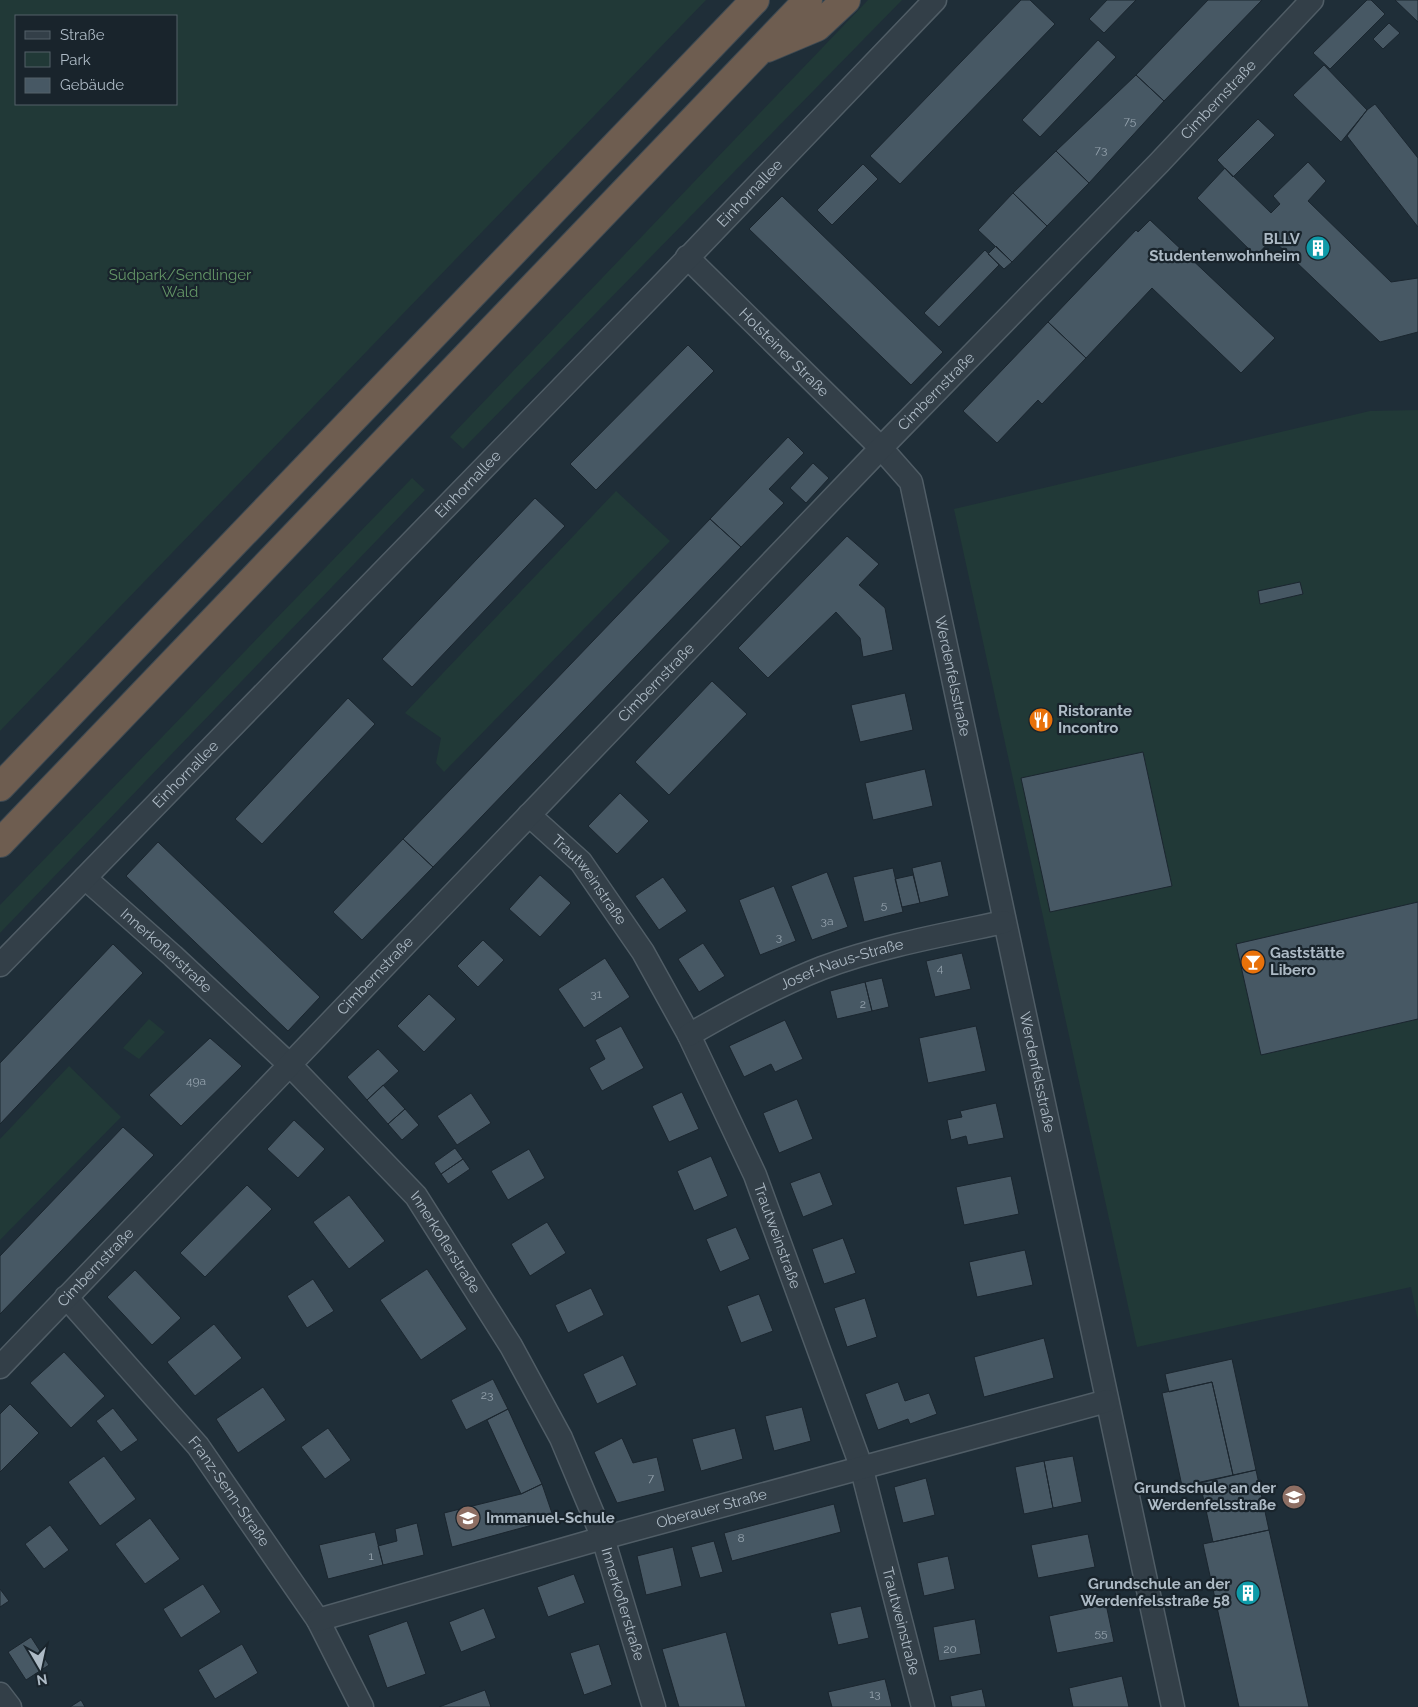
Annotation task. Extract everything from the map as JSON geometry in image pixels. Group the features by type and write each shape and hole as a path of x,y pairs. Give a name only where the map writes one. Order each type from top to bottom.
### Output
{"highway":[{"path":"0,787 755,0"},
{"path":"0,842 808,0"},
{"path":"756,53 817,27 846,0"}],"street":[{"name":"Einhornallee","path":"0,965 935,0"},
{"name":"Cimbernstraße","path":"0,1367 881,448 1159,164 1312,0"},
{"name":"Holsteiner Straße","path":"687,257 881,448"},
{"name":"Werdenfelsstraße","path":"881,448 911,482 1173,1707"},
{"name":"Trautweinstraße","path":"529,814 581,862 643,952 689,1035 755,1176 861,1466 923,1707"},
{"name":"Innerkoflerstraße","path":"85,878 173,956 290,1065 416,1196 472,1282 520,1363 561,1438 603,1538 654,1707"},
{"name":"Josef-Naus-Straße","path":"689,1035 737,1007 822,968 907,942 1004,922"},
{"name":"Franz-Senn-Straße","path":"66,1297 198,1446 318,1620 362,1707"},
{"name":"Oberauer Straße","path":"318,1620 861,1466 1107,1402"},
{"path":"0,1694 10,1707"}],"green space":[{"name":"Südpark/Sendlinger Wald","path":"0,0 706,0 0,731"},
{"path":"868,0 902,0 463,449 450,437"},
{"path":"1418,410 1418,1321 1411,1287 1137,1347 954,509 1370,411"},
{"path":"412,478 425,490 0,933 0,905"},
{"path":"616,491 670,541 444,772 436,763 441,738 405,713"},
{"path":"149,1019 165,1032 139,1059 123,1048"},
{"path":"69,1066 121,1117 0,1240 0,1139"}],"building":[{"path":"1021,0 1030,0 1055,24 900,184 870,156"},
{"path":"1107,0 1136,0 1104,33 1089,19"},
{"path":"1208,0 1262,0 1164,101 1136,75"},
{"path":"1367,0 1371,0 1385,14 1330,69 1313,53"},
{"path":"1395,0 1418,0 1418,22"},
{"path":"1389,23 1400,33 1383,49 1373,39"},
{"path":"1098,40 1116,57 1040,137 1022,120"},
{"path":"1324,65 1367,110 1341,142 1293,95"},
{"path":"1136,75 1164,101 1089,183 1056,151"},
{"path":"1375,104 1418,158 1418,227 1347,136 1367,110"},
{"path":"1258,119 1275,135 1233,177 1217,160"},
{"path":"1056,151 1089,183 1047,226 1013,193"},
{"name":"BLLV Studentenwohnheim","path":"1308,162 1326,181 1308,201 1391,282 1418,278 1418,332 1380,342 1272,239 1256,256 1197,198 1225,168 1271,213 1280,204 1273,196"},
{"path":"863,164 878,179 832,225 817,210"},
{"path":"1013,193 1047,226 1012,262 978,230"},
{"path":"782,196 943,352 911,385 749,229"},
{"path":"1150,220 1275,338 1241,373 1152,288 1086,358 1048,322 1136,230 1138,232"},
{"path":"996,246 1012,262 1004,269 988,254"},
{"path":"985,250 999,265 939,327 924,313"},
{"path":"1048,322 1086,358 1042,404 1038,400 997,443 963,411"},
{"path":"688,345 714,371 596,490 570,464"},
{"path":"788,437 804,453 769,489 784,503 741,547 710,519"},
{"path":"813,463 829,478 806,503 790,488"},
{"path":"535,498 565,526 412,687 382,659"},
{"path":"710,519 741,547 433,867 403,839"},
{"path":"847,536 879,564 859,585 885,608 893,650 863,657 860,638 836,612 768,678 738,648"},
{"path":"1300,582 1303,594 1260,604 1258,591"},
{"path":"712,681 747,714 669,795 635,762"},
{"path":"905,693 913,730 860,742 851,705"},
{"path":"348,698 375,724 262,844 235,819"},
{"path":"1143,752 1172,886 1050,912 1021,778"},
{"path":"925,769 933,806 873,820 865,783"},
{"path":"620,793 649,821 617,854 588,826"},
{"path":"403,839 433,867 362,940 333,912"},
{"path":"158,842 320,997 288,1031 126,876"},
{"path":"941,861 949,896 920,903 912,868"},
{"path":"893,868 903,912 864,922 853,877"},
{"path":"827,872 848,927 812,940 791,886"},
{"path":"540,875 571,903 540,937 509,909"},
{"path":"913,875 920,903 902,907 895,879"},
{"path":"663,877 687,911 659,930 635,896"},
{"path":"774,886 796,941 760,955 739,900"},
{"path":"1418,902 1418,1019 1261,1055 1236,944"},
{"path":"483,940 504,960 478,987 457,966"},
{"path":"703,943 725,976 699,992 678,959"},
{"path":"113,944 143,973 0,1124 0,1063"},
{"path":"962,953 971,989 935,997 926,961"},
{"path":"605,958 630,997 584,1028 558,989"},
{"path":"882,978 889,1007 872,1011 865,982"},
{"path":"865,982 872,1011 837,1019 830,991"},
{"path":"429,994 456,1019 424,1052 397,1026"},
{"path":"785,1020 803,1059 775,1072 771,1064 744,1077 729,1046"},
{"path":"621,1026 644,1068 602,1091 589,1068 605,1059 595,1040"},
{"path":"976,1026 986,1071 928,1083 919,1038"},
{"path":"210,1038 242,1066 181,1126 149,1095"},
{"path":"378,1049 399,1071 367,1100 347,1077"},
{"path":"383,1085 405,1109 388,1124 367,1100"},
{"path":"682,1092 699,1129 669,1142 652,1106"},
{"path":"471,1093 491,1123 457,1145 437,1116"},
{"path":"797,1099 813,1139 779,1153 763,1113"},
{"path":"996,1103 1004,1138 968,1145 966,1136 951,1140 947,1120 962,1117 960,1111"},
{"path":"405,1109 419,1125 402,1140 388,1124"},
{"path":"294,1120 325,1149 298,1178 267,1149"},
{"path":"123,1127 154,1155 0,1314 0,1256"},
{"path":"455,1148 463,1159 441,1174 434,1163"},
{"path":"529,1149 545,1178 508,1200 491,1171"},
{"path":"711,1156 728,1196 694,1211 677,1171"},
{"path":"463,1159 470,1169 448,1184 441,1174"},
{"path":"820,1172 833,1205 803,1217 790,1183"},
{"path":"1011,1176 1019,1214 964,1225 956,1187"},
{"path":"247,1185 272,1209 205,1277 180,1253"},
{"path":"349,1195 385,1241 349,1269 313,1222"},
{"path":"547,1222 566,1253 530,1276 511,1244"},
{"path":"736,1227 750,1259 720,1272 706,1239"},
{"path":"843,1238 856,1273 824,1284 812,1249"},
{"path":"1025,1250 1033,1285 977,1297 969,1262"},
{"path":"427,1269 467,1329 421,1360 380,1300"},
{"path":"135,1270 181,1318 152,1345 107,1297"},
{"path":"313,1279 334,1311 307,1328 287,1296"},
{"path":"591,1288 604,1315 568,1333 555,1305"},
{"path":"759,1294 773,1331 741,1343 727,1306"},
{"path":"865,1298 877,1337 847,1347 834,1308"},
{"path":"214,1324 242,1358 195,1396 167,1362"},
{"path":"1044,1338 1054,1378 984,1397 974,1357"},
{"path":"64,1352 105,1396 71,1428 30,1383"},
{"path":"623,1355 637,1385 597,1404 583,1374"},
{"path":"1232,1359 1256,1470 1233,1475 1212,1382 1169,1392 1165,1374"},
{"path":"493,1379 508,1409 466,1430 451,1400"},
{"path":"898,1382 905,1401 929,1393 937,1414 910,1424 908,1419 878,1430 865,1394"},
{"path":"1212,1382 1233,1475 1182,1486 1162,1393"},
{"path":"263,1387 286,1420 238,1453 216,1419"},
{"path":"10,1404 39,1433 0,1472 0,1414"},
{"path":"802,1407 811,1441 774,1451 765,1416"},
{"path":"113,1408 138,1440 121,1452 96,1421"},
{"path":"508,1409 542,1484 521,1494 487,1420"},
{"path":"328,1428 351,1460 325,1479 301,1447"},
{"path":"735,1428 743,1459 701,1471 692,1439"},
{"path":"622,1438 633,1463 657,1457 665,1491 617,1503 594,1452"},
{"path":"104,1456 136,1499 100,1526 68,1482"},
{"path":"1073,1456 1082,1502 1053,1508 1044,1461"},
{"path":"1044,1461 1053,1508 1024,1514 1015,1467"},
{"path":"1256,1470 1269,1530 1213,1542 1200,1483"},
{"path":"926,1478 935,1515 903,1523 894,1487"},
{"path":"542,1484 554,1519 452,1547 444,1513 521,1494"},
{"path":"834,1504 841,1532 732,1561 724,1533"},
{"path":"150,1518 180,1559 145,1584 115,1544"},
{"path":"417,1523 424,1555 383,1565 378,1546 397,1541 395,1529"},
{"path":"50,1525 69,1550 44,1569 25,1544"},
{"name":"Grundschule an der Werdenfelsstraße 58","path":"1269,1530 1309,1707 1239,1707 1203,1544"},
{"path":"375,1532 383,1565 328,1579 319,1545"},
{"path":"1088,1534 1095,1567 1038,1578 1031,1545"},
{"path":"714,1541 723,1572 700,1578 691,1547"},
{"path":"673,1547 682,1586 646,1595 637,1556"},
{"path":"948,1556 955,1589 924,1596 917,1563"},
{"path":"574,1574 585,1603 548,1617 537,1587"},
{"path":"203,1584 221,1612 181,1638 163,1609"},
{"path":"0,1589 9,1601 0,1607"},
{"path":"1106,1604 1114,1642 1057,1653 1049,1616"},
{"path":"861,1606 869,1638 838,1645 830,1613"},
{"path":"484,1608 496,1638 461,1652 449,1622"},
{"path":"975,1619 981,1654 939,1661 933,1627"},
{"path":"407,1621 426,1674 387,1688 368,1635"},
{"path":"726,1632 746,1707 679,1707 662,1649"},
{"path":"31,1637 49,1665 26,1680 8,1652"},
{"path":"242,1644 258,1673 215,1699 198,1670"},
{"path":"599,1644 612,1685 584,1695 570,1653"},
{"path":"1122,1676 1129,1707 1073,1707 1069,1688"},
{"path":"885,1679 892,1707 832,1707 828,1692"},
{"path":"982,1689 986,1707 952,1707 950,1696"},
{"path":"485,1690 491,1707 439,1707"},
{"path":"81,1700 85,1707 70,1707"}],"place":[{"name":"BLLV Studentenwohnheim","path":"1318,248"},
{"name":"Ristorante Incontro","path":"1041,720"},
{"name":"Gaststätte Libero","path":"1253,962"},
{"name":"Grundschule an der Werdenfelsstraße","path":"1294,1497"},
{"name":"Immanuel-Schule","path":"468,1518"},
{"name":"Grundschule an der Werdenfelsstraße 58","path":"1248,1593"}]}
